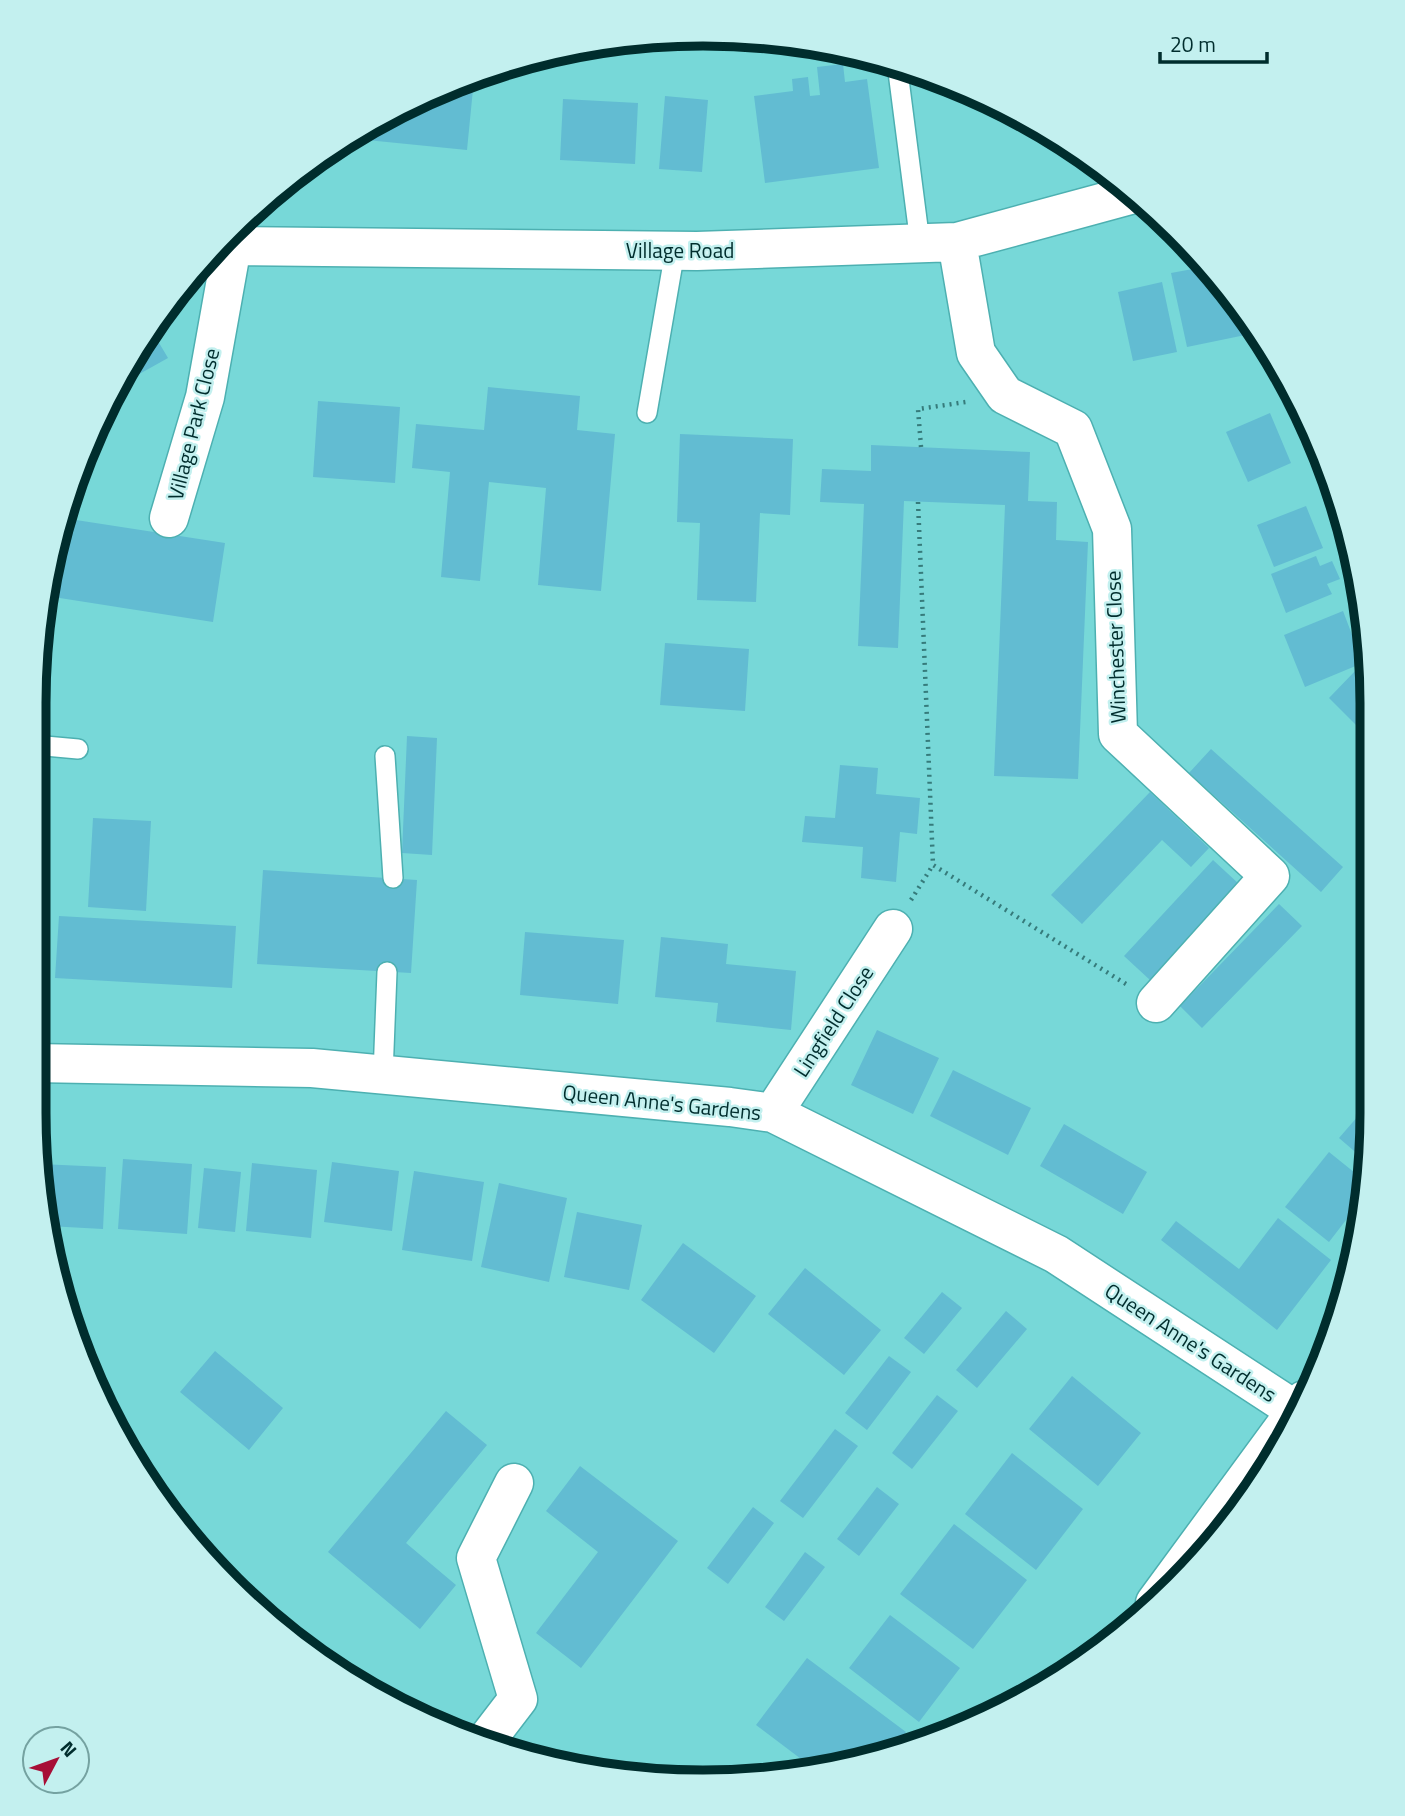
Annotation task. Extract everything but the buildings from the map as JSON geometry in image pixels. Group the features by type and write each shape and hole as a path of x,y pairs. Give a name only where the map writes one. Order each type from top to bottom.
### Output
{"street":[{"name":"Village Road","path":"231,245 675,251 939,243 1122,197"},
{"path":"939,243 976,353 1005,396"},
{"name":"Village Park Close","path":"169,518 205,397 225,252"},
{"name":"Winchester Close","path":"1005,396 1073,429 1112,529 1118,734 1270,876 1156,1003"},
{"name":"Lingfield Close","path":"773,1114 892,929"},
{"name":"Queen Anne's Gardens","path":"46,1063 312,1068 716,1105 773,1114 1056,1254 1293,1402"},
{"path":"1200,1542 1258,1463"},
{"path":"490,1736 518,1699 476,1558 514,1483"}],"lane":[{"path":"900,76 939,243"},
{"path":"647,413 675,251"},
{"path":"46,746 78,749"},
{"path":"385,756 393,878"},
{"path":"383,1075 387,972"}],"path":[{"path":"921,447 918,409 1005,396"},
{"path":"918,502 933,865 1156,1003"}]}
